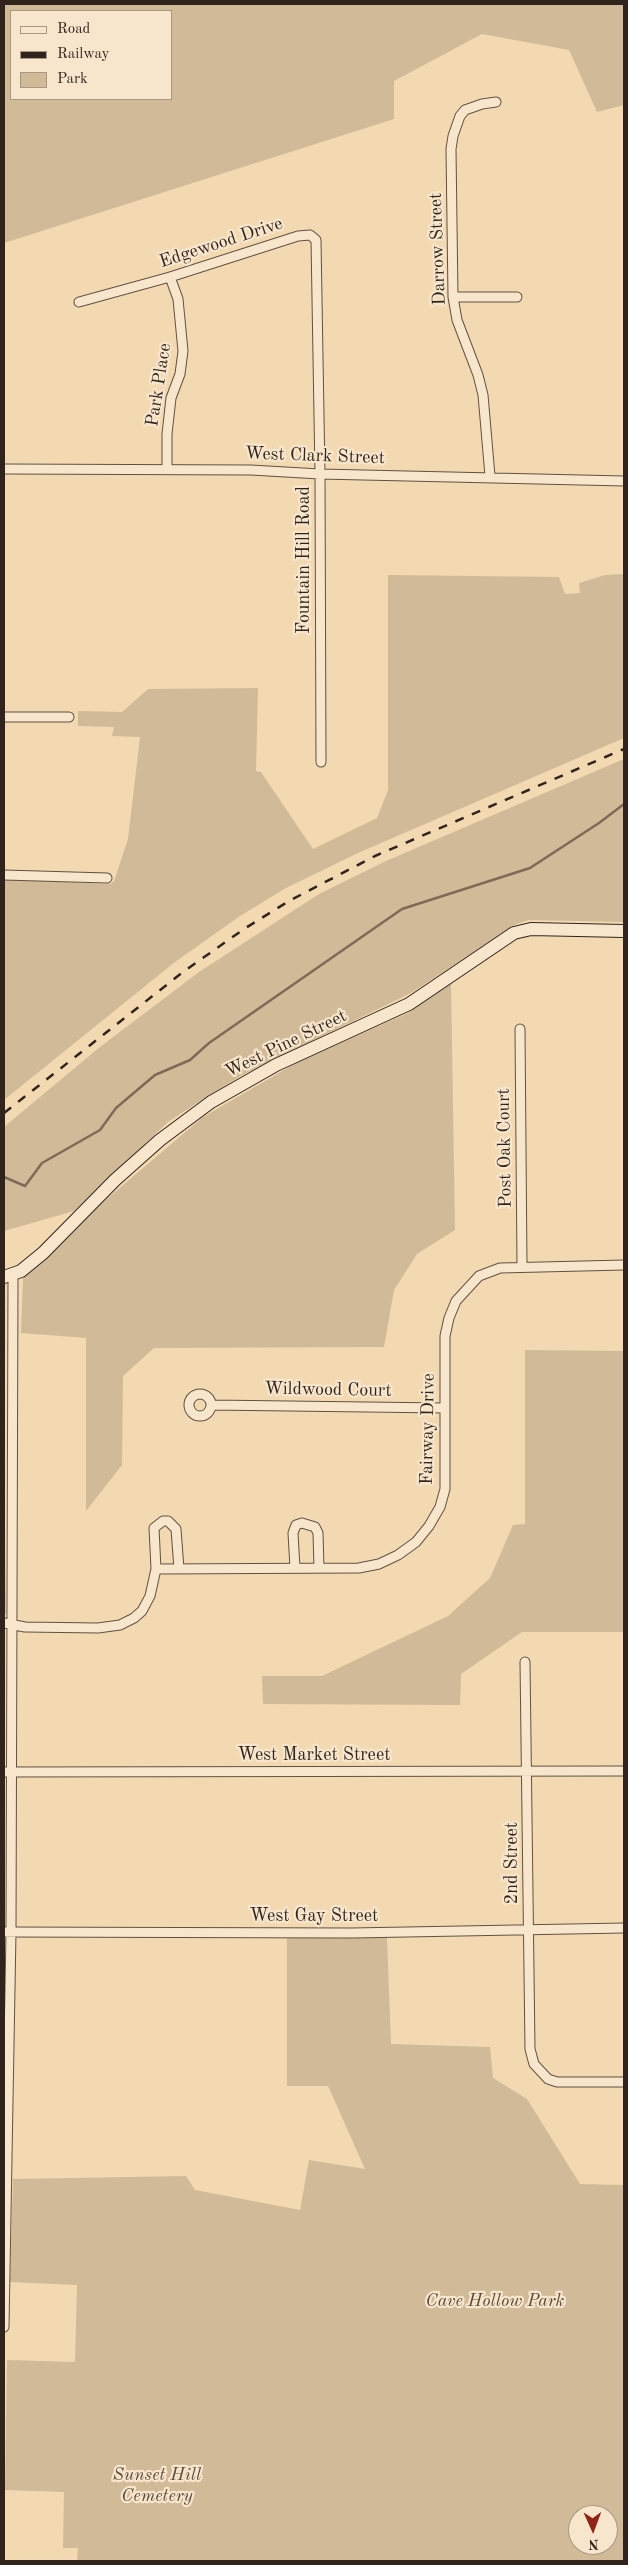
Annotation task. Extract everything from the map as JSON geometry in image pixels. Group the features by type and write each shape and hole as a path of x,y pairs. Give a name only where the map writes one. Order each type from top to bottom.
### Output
{"street":[{"name":"Darrow Street","path":"490,476 483,395 478,375 457,320 454,296 453,136 460,116 466,110 482,104 496,102"},
{"name":"Edgewood Drive","path":"78,302 170,277 298,236 310,235 316,240 318,298"},
{"name":"Park Place","path":"167,469 167,434 171,398 180,374 183,351 178,299 170,277"},
{"path":"454,296 517,297"},
{"name":"Fountain Hill Road","path":"318,298 321,762"},
{"name":"West Clark Street","path":"4,469 251,470 320,474 490,476 624,481"},
{"path":"4,717 69,717"},
{"path":"4,875 107,878"},
{"name":"West Pine Street","path":"9,1276 43,1253 115,1180 160,1140 211,1102 276,1065 409,1004 514,933 531,929 624,931"},
{"name":"Post Oak Court","path":"520,1029 522,1266"},
{"name":"Fairway Drive","path":"156,1569 360,1568 379,1564 398,1556 416,1542 440,1507 445,1489 445,1336 448,1318 456,1301 479,1276 500,1268 624,1265"},
{"path":"4,2327 8,1932 9,1276"},
{"name":"Wildwood Court","path":"211,1405 444,1408"},
{"path":"8,1623 25,1627 98,1628 120,1625 142,1611 150,1596 156,1569 154,1528 163,1521 168,1521 176,1529 178,1569"},
{"path":"295,1568 293,1533 296,1525 302,1523 314,1527 318,1533 320,1568"},
{"name":"2nd Street","path":"525,1662 528,1771 530,2049 534,2064 548,2079 556,2082 624,2082"},
{"name":"West Market Street","path":"8,1772 624,1771"},
{"name":"West Gay Street","path":"8,1932 528,1931 624,1928"}],"green space":[{"path":"4,4 624,4 624,105 597,112 569,50 482,34 394,81 394,119 4,243"},
{"path":"624,574 624,738 358,853 286,888 240,916 175,962 4,1100 4,879 110,884 114,881 128,839 140,737 112,736 114,727 78,726 78,711 122,712 148,689 258,688 256,771 261,772 313,849 377,818 388,790 388,575 559,577 565,594 580,593 579,583 605,575"},
{"path":"624,759 624,922 529,920 514,925 411,993 244,1074 206,1097 168,1122 74,1211 4,1231 4,1127 100,1047 199,972 319,894 386,861"},
{"path":"451,982 455,1230 417,1254 394,1290 384,1347 154,1348 123,1376 122,1465 86,1511 86,1338 21,1333 23,1278 109,1197 203,1117 296,1063 408,1013"},
{"path":"525,1350 624,1351 624,1632 522,1632 461,1674 460,1705 263,1704 262,1676 322,1676 448,1616 490,1578 513,1525 525,1524"},
{"path":"4,1453 6,1613 4,1615"},
{"path":"287,1937 387,1938 391,2044 490,2047 493,2078 527,2099 580,2184 624,2185 624,2561 77,2561 78,2548 63,2548 64,2492 5,2490 7,2360 75,2362 77,2285 10,2282 13,2179 186,2176 195,2190 300,2210 309,2160 365,2169 328,2086 287,2086"}],"waterway":[{"path":"4,1177 25,1186 42,1163 100,1130 116,1108 155,1075 190,1060 209,1043 402,909 530,868 599,823 624,804"}],"railway":[{"path":"4,1113 183,972 244,929 289,901 375,856 624,749"}],"park label":[{"name":"Cave Hollow Park","path":"495,2301"},
{"name":"Sunset Hill Cemetery","path":"157,2485"}]}
